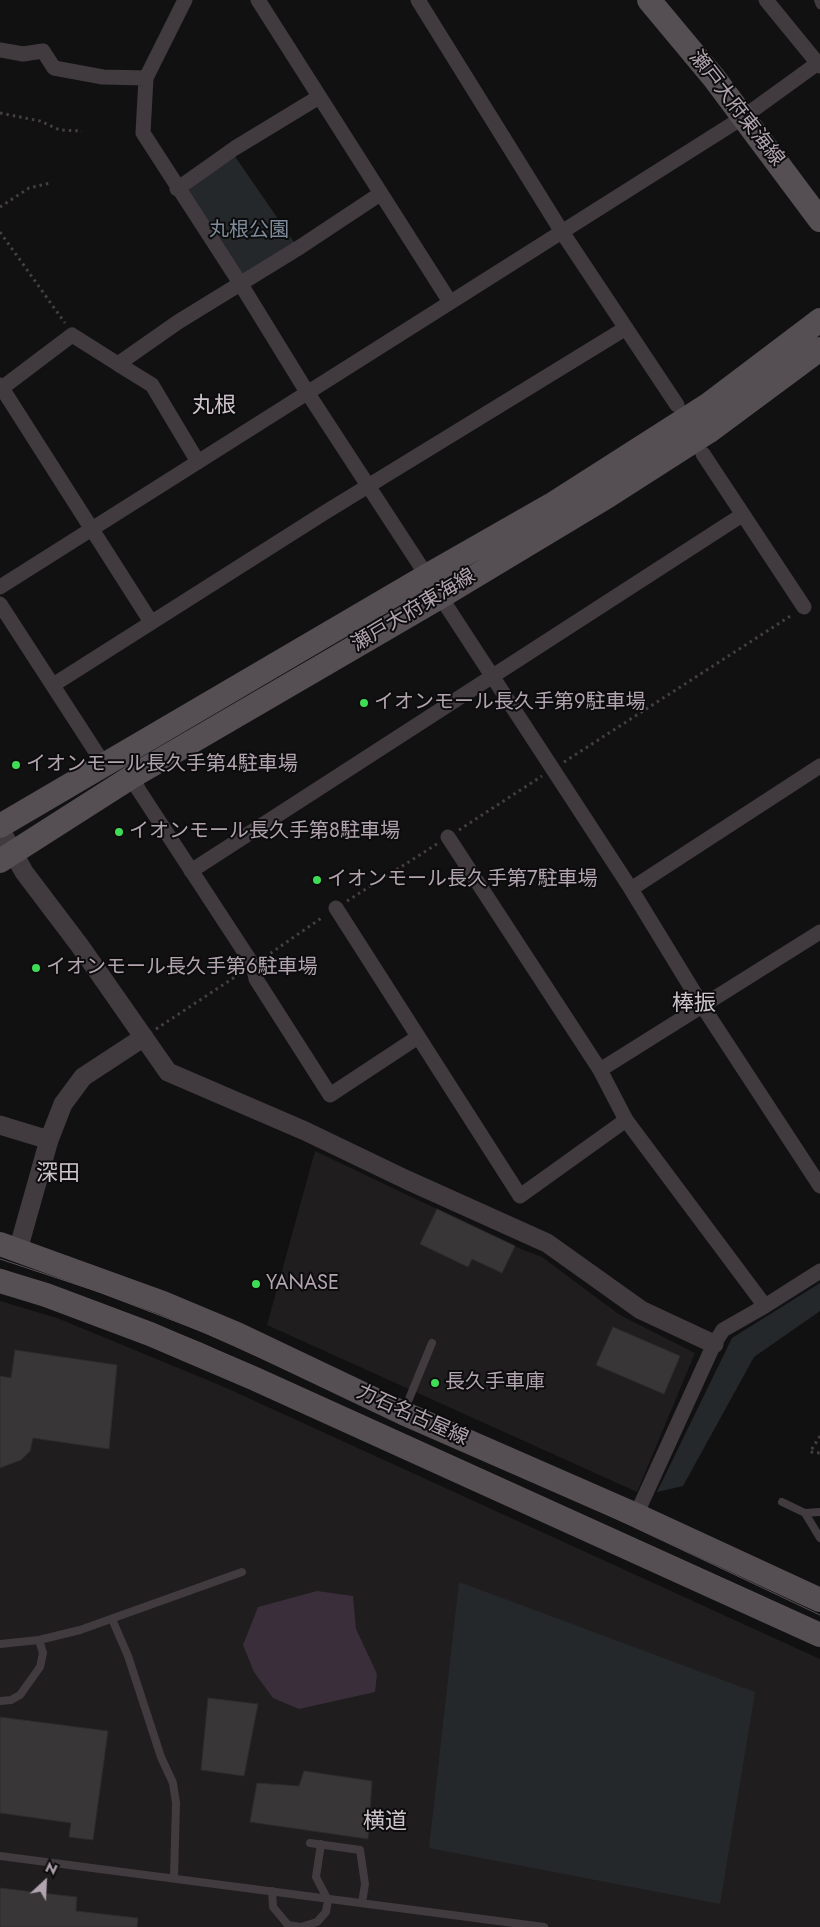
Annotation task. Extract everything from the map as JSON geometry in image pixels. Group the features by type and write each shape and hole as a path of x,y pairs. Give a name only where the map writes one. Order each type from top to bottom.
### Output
{"main road":[{"name":"瀬戸大府東海線","path":"649,0 714,78 820,220"},
{"name":"瀬戸大府東海線","path":"0,828 428,575 551,505 709,404 820,320"},
{"name":"瀬戸大府東海線","path":"6,857 133,776 442,596 608,496 708,432 820,349"},
{"name":"力石名古屋線","path":"9,1247 171,1306 237,1334 403,1413 636,1515 820,1600"},
{"name":"力石名古屋線","path":"0,1281 46,1295 150,1334 252,1378 820,1635"}],"street":[{"path":"185,0 146,78 143,133 177,189 240,283 307,392 442,596 491,677 631,889 703,1007 820,1186"},
{"path":"258,0 450,302"},
{"path":"418,0 562,232 677,405"},
{"path":"0,587 742,118 819,65 766,0"},
{"path":"0,50 23,54 43,51 54,68 103,77 146,78"},
{"path":"177,189 235,148 319,97"},
{"path":"118,364 178,322 300,247 380,194"},
{"path":"53,685 368,486 626,328"},
{"path":"151,622 1,386 72,335 152,385 198,462"},
{"path":"703,454 804,608"},
{"path":"191,871 742,516"},
{"path":"0,604 105,766"},
{"path":"631,889 820,766"},
{"path":"133,776 138,789 253,965 256,978 330,1095 418,1037"},
{"path":"0,828 6,857 24,872 168,1072 305,1131 407,1180 547,1243 641,1310 714,1344"},
{"path":"448,837 600,1070 626,1120 765,1306"},
{"path":"336,908 520,1196 626,1120"},
{"path":"600,1070 820,932"},
{"path":"9,1247 62,1104 83,1078 144,1037"},
{"path":"0,1125 49,1140"},
{"path":"636,1515 714,1344 723,1330 820,1271"}],"lane":[{"path":"818,0 820,5"},
{"path":"403,1413 432,1343"},
{"path":"782,1502 805,1514 820,1538"},
{"path":"805,1514 820,1512"},
{"path":"0,1644 40,1640 112,1619 242,1572"},
{"path":"112,1619 128,1656 161,1757 173,1783 176,1811 174,1878"},
{"path":"0,1701 12,1700 20,1695 40,1667 43,1653 40,1640"},
{"path":"310,1843 360,1850 364,1884 362,1903"},
{"path":"272,1891 273,1907 288,1925 301,1927 317,1922 326,1912 328,1900 316,1877 321,1844"},
{"path":"0,1856 544,1927"}],"path":[{"path":"0,112 40,121 60,130 82,130"},
{"path":"0,207 29,188 50,183"},
{"path":"0,232 48,297 72,335"},
{"path":"144,1037 336,908 804,608"},
{"path":"820,1436 810,1452 820,1453"}],"shaded area":[{"path":"315,1151 521,1249 542,1257 620,1315 695,1353 637,1492 267,1325"},
{"path":"0,1301 57,1318 222,1386 820,1659 820,1927 0,1927"},
{"path":"317,1591 353,1596 356,1629 377,1674 375,1692 299,1709 273,1698 254,1672 243,1645 258,1607"}],"green space":[{"name":"丸根公園","path":"234,155 294,242 242,275 185,187"},
{"path":"820,1283 820,1311 754,1357 683,1486 657,1492 732,1338"},
{"path":"459,1582 755,1692 720,1904 429,1848"}],"building":[{"path":"437,1209 515,1246 502,1273 472,1259 468,1267 420,1244"},
{"path":"613,1327 680,1356 664,1394 596,1365"},
{"path":"15,1350 117,1365 109,1449 33,1438 30,1451 21,1460 0,1468 0,1376 11,1378"},
{"path":"208,1698 258,1704 244,1776 201,1770"},
{"path":"0,1717 108,1731 93,1840 69,1837 71,1823 0,1813"},
{"path":"304,1771 372,1781 368,1839 250,1822 257,1783 299,1786"},
{"path":"0,1888 77,1897 76,1911 138,1918 137,1927 0,1927"}],"tram line":[{"path":"0,1259 99,1292 203,1332 566,1495 820,1615"},
{"path":"0,1269 96,1302 201,1343 761,1596 820,1625"}],"place":[{"name":"イオンモール長久手第9駐車場","path":"364,703"},
{"name":"イオンモール長久手第4駐車場","path":"16,765"},
{"name":"イオンモール長久手第8駐車場","path":"119,832"},
{"name":"イオンモール長久手第7駐車場","path":"317,880"},
{"name":"イオンモール長久手第6駐車場","path":"36,968"},
{"name":"YANASE","path":"256,1284"},
{"name":"長久手車庫","path":"435,1383"}],"district":[{"name":"丸根","path":"214,407"},
{"name":"棒振","path":"694,1005"},
{"name":"深田","path":"58,1175"},
{"name":"横道","path":"385,1823"}]}
